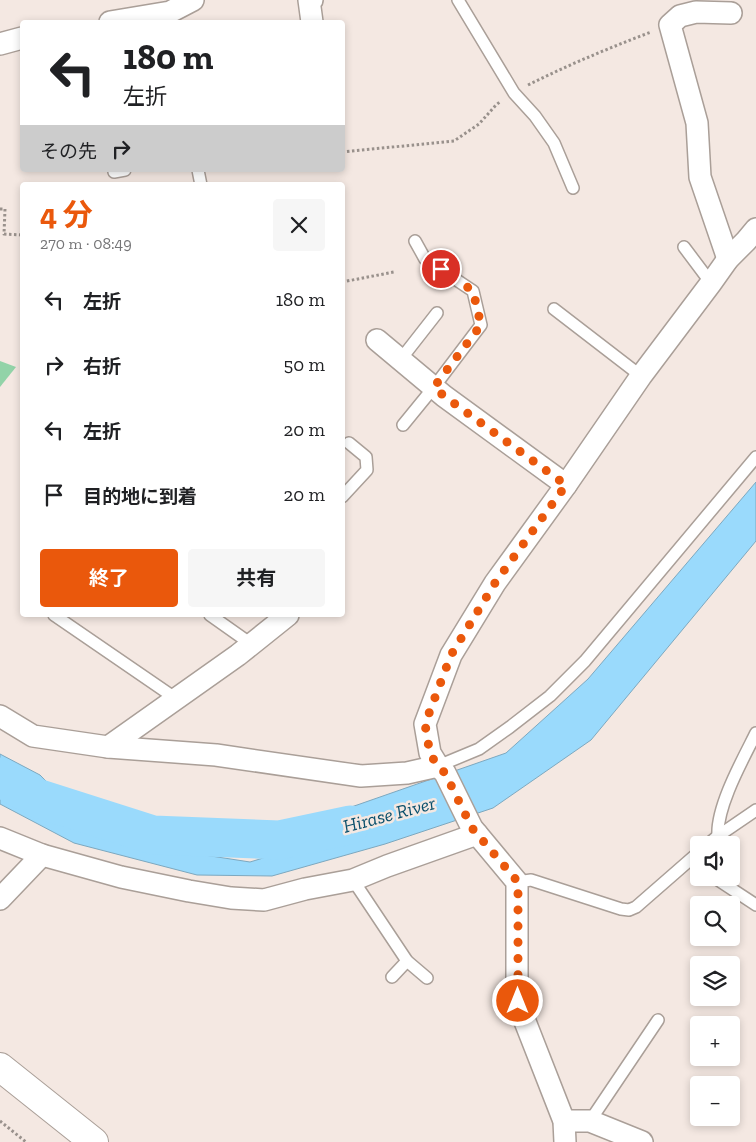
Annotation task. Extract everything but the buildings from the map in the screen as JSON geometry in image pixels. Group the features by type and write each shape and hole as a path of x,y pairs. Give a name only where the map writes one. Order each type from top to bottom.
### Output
{"main road":[{"path":"0,1067 94,1142"}],"street":[{"path":"134,20 170,17 193,0"},
{"path":"312,0 310,0 312,20"},
{"path":"728,258 700,176 697,124 670,25 680,16 732,6"},
{"path":"565,1142 564,1121 518,1001 518,882 475,831 441,769 430,754 425,724 451,655 495,583 566,485 641,376 728,258 756,229"},
{"path":"377,340 452,402 566,485"},
{"path":"108,747 238,655 286,617"},
{"path":"0,716 32,736 108,747 216,756 361,776 441,769"},
{"path":"0,838 42,855 121,877 231,898 264,900 305,889 352,880 475,831"},
{"path":"0,899 42,855"},
{"path":"564,1121 590,1121 642,1142"}],"lane":[{"path":"458,0 514,93 535,116 554,143 573,188"},
{"path":"403,425 481,325 473,291 425,259 415,240"},
{"path":"684,247 711,283"},
{"path":"554,309 641,376"},
{"path":"401,359 437,313"},
{"path":"345,495 367,470 366,457 349,443"},
{"path":"441,769 479,749 550,696 585,661 756,458"},
{"path":"57,617 175,698"},
{"path":"213,617 252,644"},
{"path":"756,732 728,791 717,827 718,836 756,810"},
{"path":"518,882 531,880 629,910 636,907 690,867"},
{"path":"352,880 407,961 427,978"},
{"path":"728,886 756,904"},
{"path":"392,977 407,961"},
{"path":"590,1121 658,1020"}],"path":[{"path":"0,209 5,209 4,234 20,235"},
{"path":"345,281 394,272"},
{"path":"0,1121 26,1142"}],"green space":[{"path":"0,361 16,367 0,387"}],"water":[{"path":"756,482 756,541 591,740 493,808 385,844 272,876 197,875 74,843 0,804 0,754 40,775 87,823 185,852 250,862 283,852 317,819 506,753 588,679"}],"waterway":[{"name":"Hirase River","path":"0,777 37,798 153,835 279,840 350,825"}],"route":[{"path":"441,269 473,291 481,325 434,387 566,485 495,583 451,655 425,724 430,754 445,773 472,828 518,882 518,1001"}]}
